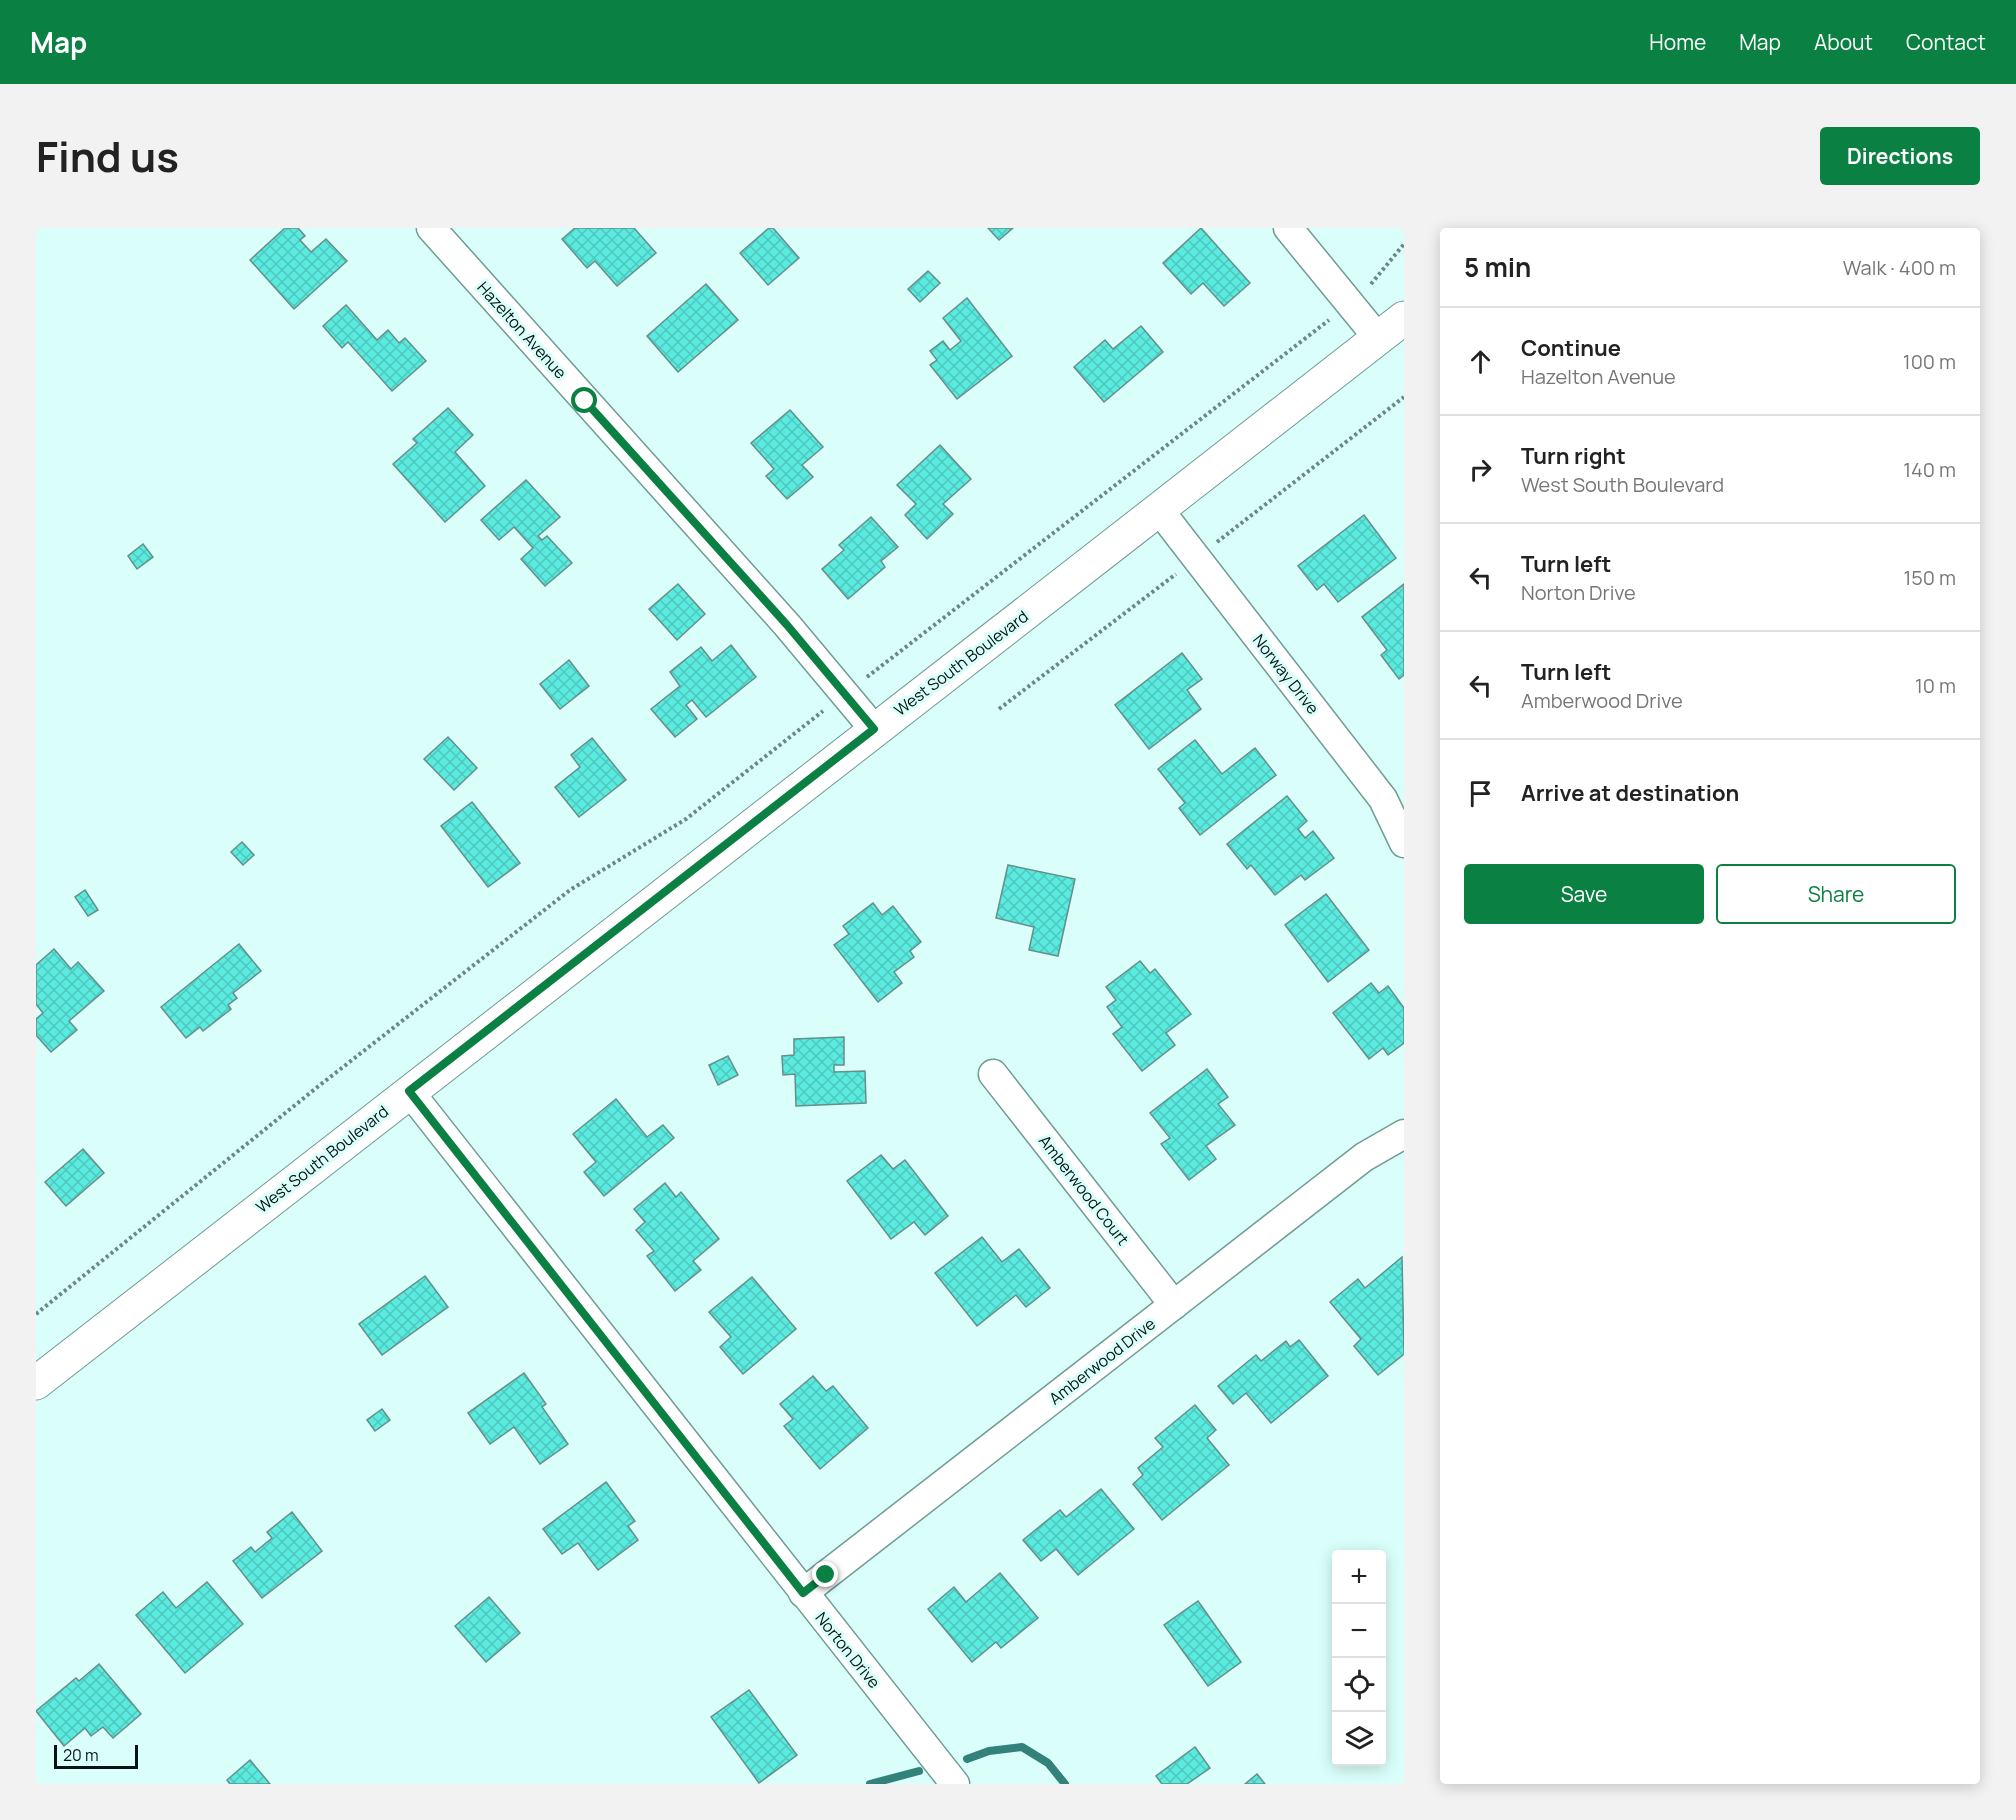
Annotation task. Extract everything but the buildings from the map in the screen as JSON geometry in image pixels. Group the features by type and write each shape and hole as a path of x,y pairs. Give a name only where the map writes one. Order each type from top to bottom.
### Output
{"street":[{"name":"Hazelton Avenue","path":"431,228 787,625 874,729"},
{"path":"1288,228 1378,338"},
{"name":"West South Boulevard","path":"36,1383 874,729 1160,511 1404,318"},
{"name":"Norway Drive","path":"1160,511 1383,799 1404,843"},
{"name":"Amberwood Court","path":"993,1074 1174,1305"},
{"name":"Norton Drive","path":"409,1091 955,1784"},
{"name":"Amberwood Drive","path":"803,1593 1364,1157 1404,1134"}],"path":[{"path":"1374,281 1404,244"},
{"path":"868,676 1326,323"},
{"path":"1214,544 1404,397"},
{"path":"999,709 1181,570"},
{"path":"36,1314 320,1085 570,890 686,819 819,714"}],"waterway":[{"path":"967,1759 989,1751 1022,1747 1048,1763 1065,1784"},
{"path":"870,1784 919,1771"}],"route":[{"path":"585,401 787,625 874,729 409,1091 803,1593 826,1575"}]}
